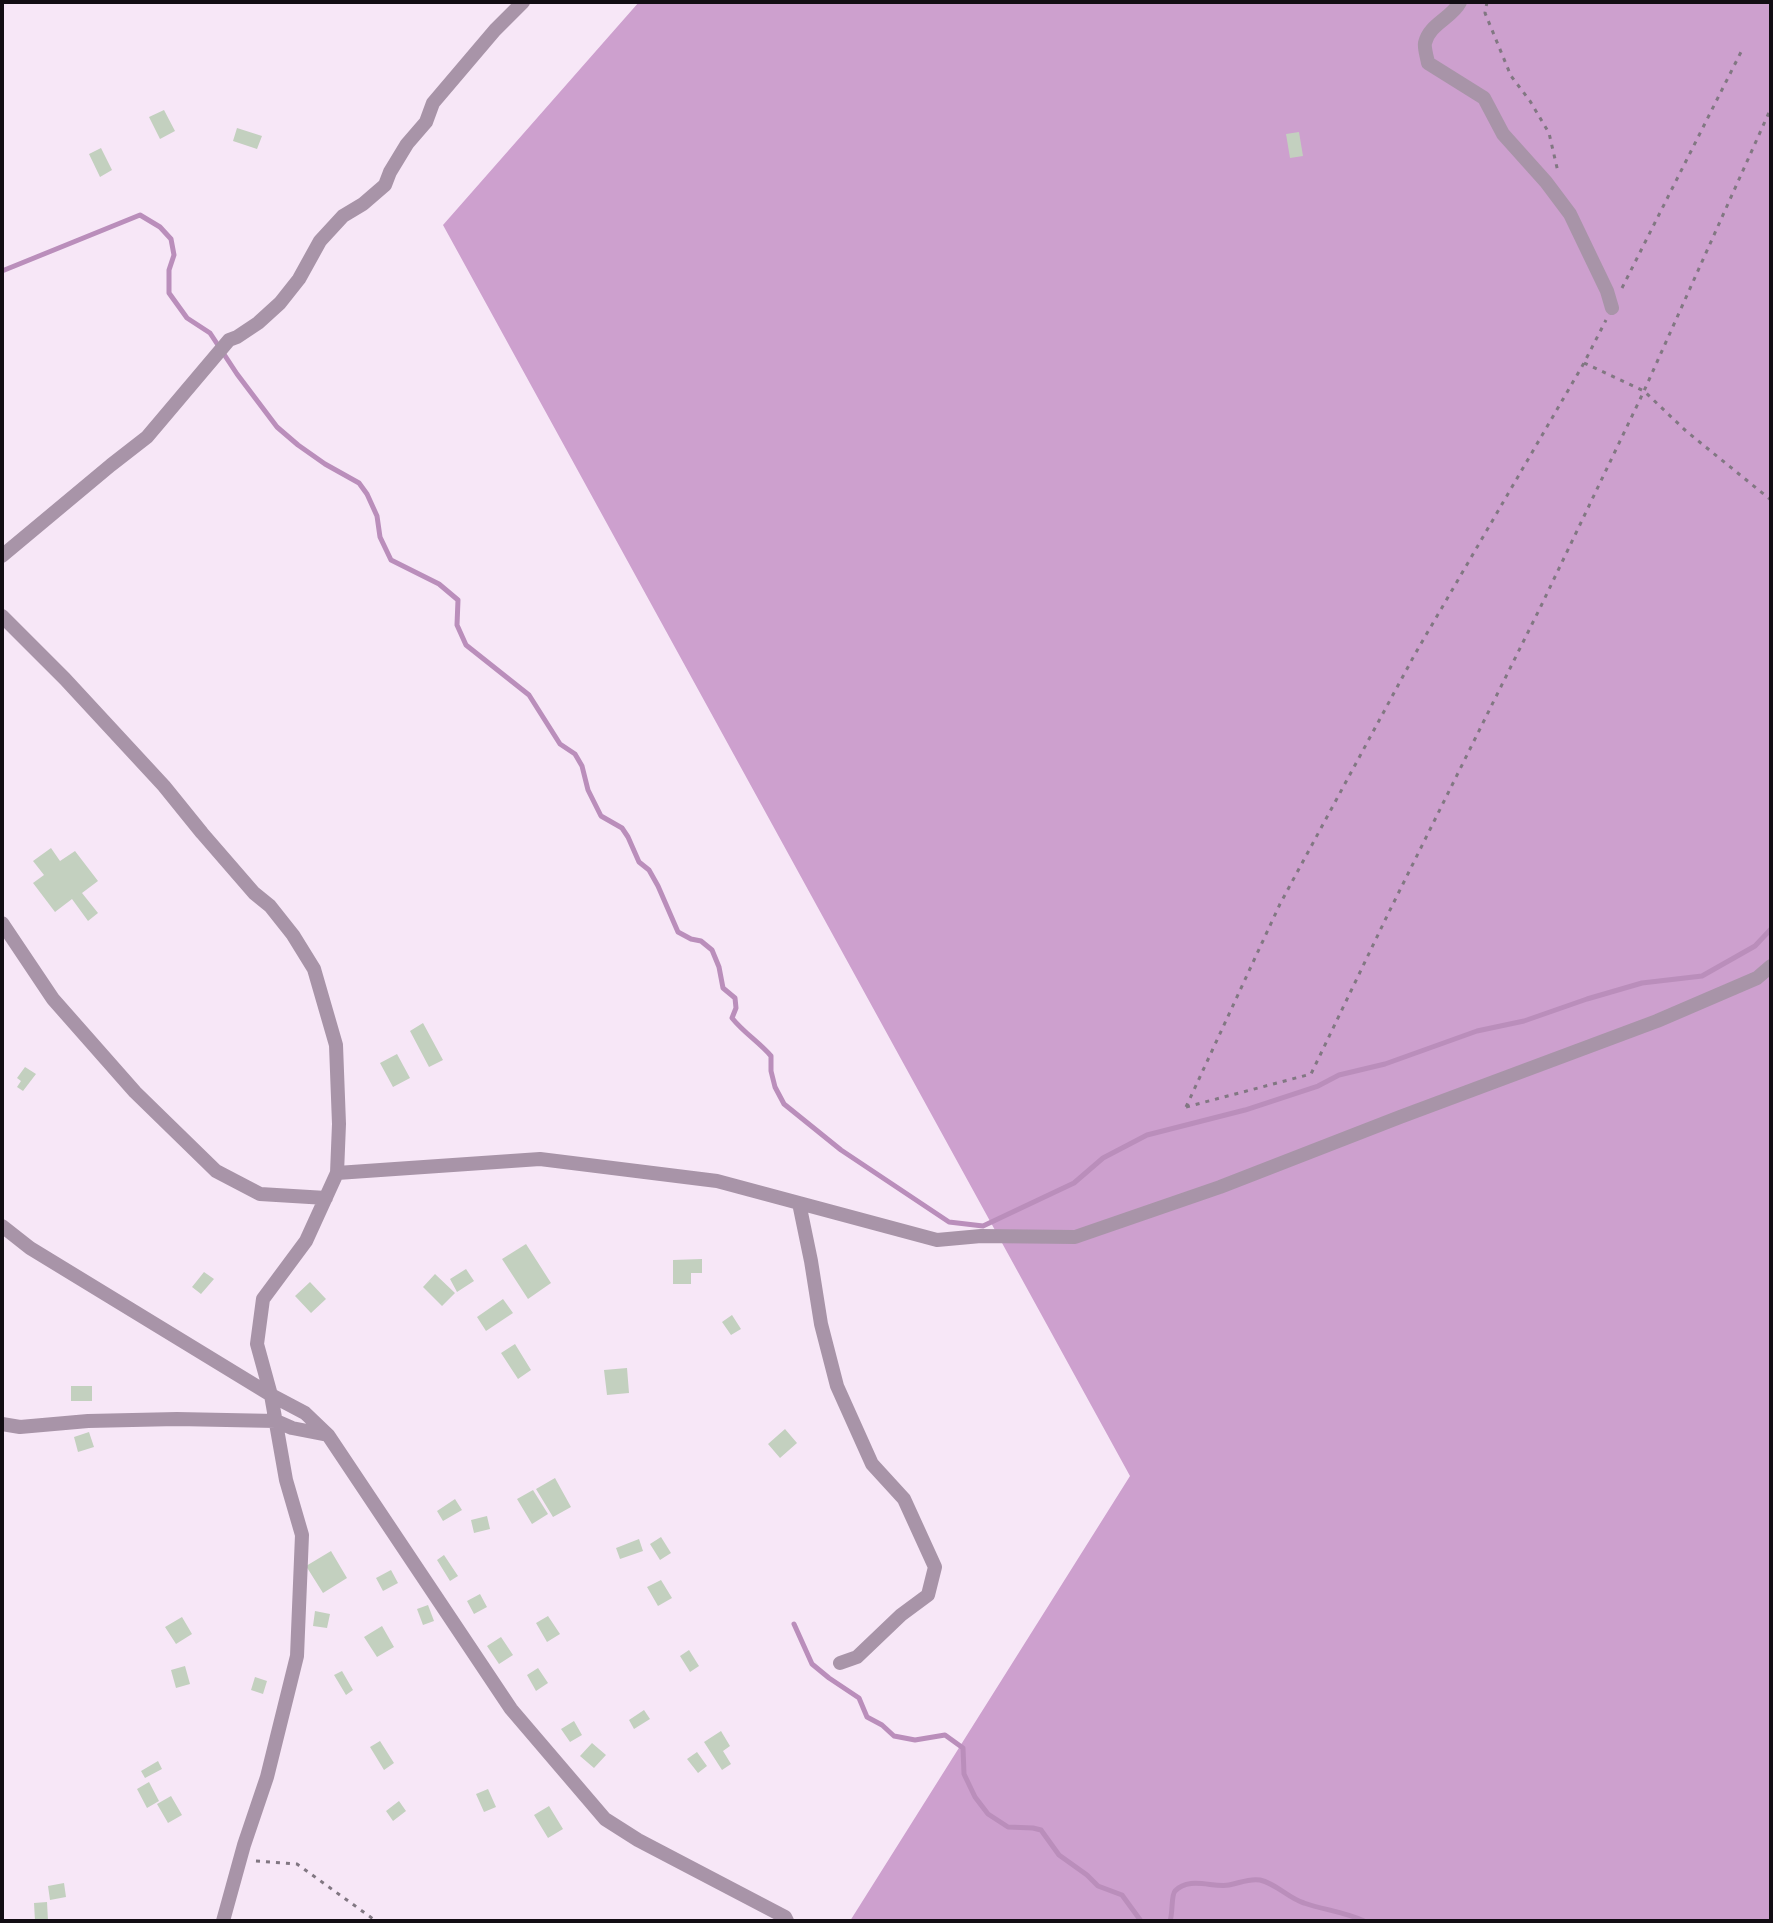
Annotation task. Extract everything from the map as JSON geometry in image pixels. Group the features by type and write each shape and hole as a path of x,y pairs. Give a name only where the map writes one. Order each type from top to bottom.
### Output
{"street":[{"path":"2,556 147,437 229,340 258,323 280,303 299,279 320,241 343,216 385,185 407,144 426,122 433,103 523,2"},
{"path":"1460,2 1434,27 1425,43 1428,63 1484,98 1503,134 1570,214 1612,308"},
{"path":"2,616 164,786 243,881 270,906 314,969 336,1045 337,1173 306,1241 263,1299 257,1344 271,1395 286,1480 302,1535 297,1656 267,1777 223,1921"},
{"path":"2,923 53,999 135,1092 216,1171 260,1194 326,1198"},
{"path":"337,1173 540,1159 717,1181 937,1240 981,1236 1075,1237 1220,1187 1657,1021 1757,978 1771,966"},
{"path":"799,1203 821,1324 837,1386 872,1464 904,1499 935,1567 928,1595 901,1615 857,1657 840,1663"},
{"path":"2,1226 30,1248 305,1413 328,1435 511,1709 605,1819 638,1840 785,1917 787,1921"},
{"path":"2,1424 20,1427 88,1421 276,1421 292,1428 328,1435"}],"path":[{"path":"1487,2 1485,13 1511,76 1549,133 1559,176"},
{"path":"1741,52 1584,363 1415,654 1280,904 1186,1107 1311,1074 1644,391 1771,108"},
{"path":"1584,363 1644,391 1686,431 1771,500"},
{"path":"240,1860 297,1864 376,1921"}],"shaded area":[{"path":"639,2 1771,2 1771,1921 850,1921 1130,1476 443,225"}],"building":[{"path":"164,110 175,131 160,139 149,117"},
{"path":"237,128 262,136 257,149 233,141"},
{"path":"1299,132 1303,156 1290,158 1286,134"},
{"path":"101,148 112,170 100,177 89,154"},
{"path":"51,848 60,861 75,851 98,881 82,893 98,913 88,921 72,899 55,912 33,883 44,875 33,861"},
{"path":"423,1023 443,1060 429,1067 410,1031"},
{"path":"397,1054 410,1078 393,1087 380,1063"},
{"path":"25,1067 36,1074 23,1091 17,1087 21,1081 17,1078"},
{"path":"526,1244 551,1283 528,1299 502,1259"},
{"path":"702,1259 702,1273 691,1273 691,1284 673,1284 673,1260"},
{"path":"466,1269 474,1281 457,1292 450,1279"},
{"path":"204,1272 214,1279 201,1294 192,1287"},
{"path":"435,1274 455,1293 442,1306 423,1287"},
{"path":"310,1282 326,1299 311,1313 295,1296"},
{"path":"503,1299 513,1313 486,1331 477,1317"},
{"path":"732,1315 741,1329 731,1335 722,1322"},
{"path":"515,1344 531,1370 518,1379 501,1353"},
{"path":"627,1368 629,1393 607,1395 604,1370"},
{"path":"71,1386 92,1386 92,1401 71,1401"},
{"path":"785,1429 797,1443 780,1458 768,1444"},
{"path":"89,1432 94,1447 78,1452 74,1437"},
{"path":"555,1478 571,1507 553,1517 536,1489"},
{"path":"533,1490 548,1514 532,1524 517,1499"},
{"path":"455,1499 462,1510 443,1521 437,1511"},
{"path":"487,1516 490,1529 474,1533 471,1520"},
{"path":"661,1537 671,1553 660,1560 650,1544"},
{"path":"639,1539 643,1551 620,1559 616,1548"},
{"path":"331,1551 347,1578 323,1593 306,1566"},
{"path":"444,1555 458,1576 450,1581 437,1560"},
{"path":"391,1570 398,1583 383,1591 376,1578"},
{"path":"661,1580 672,1598 658,1606 647,1587"},
{"path":"480,1594 487,1607 474,1614 467,1601"},
{"path":"428,1605 434,1621 423,1625 417,1609"},
{"path":"315,1611 330,1614 327,1628 313,1626"},
{"path":"548,1616 560,1634 547,1642 536,1623"},
{"path":"182,1617 192,1634 176,1644 165,1627"},
{"path":"382,1626 394,1647 377,1657 364,1637"},
{"path":"501,1637 513,1655 499,1664 487,1646"},
{"path":"689,1650 699,1666 690,1672 680,1656"},
{"path":"185,1666 190,1684 176,1688 171,1670"},
{"path":"538,1668 548,1683 536,1691 527,1675"},
{"path":"342,1671 353,1690 346,1695 334,1675"},
{"path":"255,1677 267,1681 263,1694 251,1690"},
{"path":"644,1710 650,1719 634,1729 629,1720"},
{"path":"574,1721 582,1735 570,1742 561,1729"},
{"path":"721,1731 730,1746 723,1751 731,1764 722,1770 704,1742"},
{"path":"380,1741 394,1763 384,1770 370,1747"},
{"path":"592,1743 606,1755 594,1768 580,1756"},
{"path":"697,1752 707,1766 698,1773 687,1759"},
{"path":"158,1761 162,1769 145,1778 141,1771"},
{"path":"149,1782 159,1801 147,1808 137,1789"},
{"path":"488,1789 496,1807 484,1812 476,1794"},
{"path":"171,1796 182,1815 168,1823 157,1804"},
{"path":"399,1801 406,1811 393,1821 386,1811"},
{"path":"549,1806 563,1829 548,1838 534,1815"},
{"path":"64,1883 66,1897 50,1900 48,1886"},
{"path":"47,1902 48,1921 35,1921 34,1903"}],"waterway":[{"path":"2,271 140,215 160,227 171,239 174,255 169,270 169,293 187,318 210,333 277,427 325,464 359,483 377,516 380,537 391,560 439,584 458,600 457,625 466,645 529,695 560,744 575,754 601,816 622,828 628,837 639,862 649,870 658,886 678,932 701,941 712,950 723,988 735,998 736,1008 732,1018 771,1056 775,1087 784,1104 841,1150 949,1222 983,1226 1074,1183 1103,1158 1147,1135 1245,1110 1318,1086 1339,1075 1385,1064 1477,1031 1524,1021 1642,983 1702,976 1755,946 1771,929"},
{"path":"794,1624 812,1664 859,1698 867,1717 894,1736 915,1740 945,1735 963,1748 964,1774 975,1797 988,1814 1008,1827 1041,1830 1059,1855 1098,1886 1122,1895 1141,1921"},
{"path":"1170,1921 1174,1893 1181,1887 1194,1883 1223,1886 1248,1880 1266,1882 1304,1903 1364,1921"}]}
